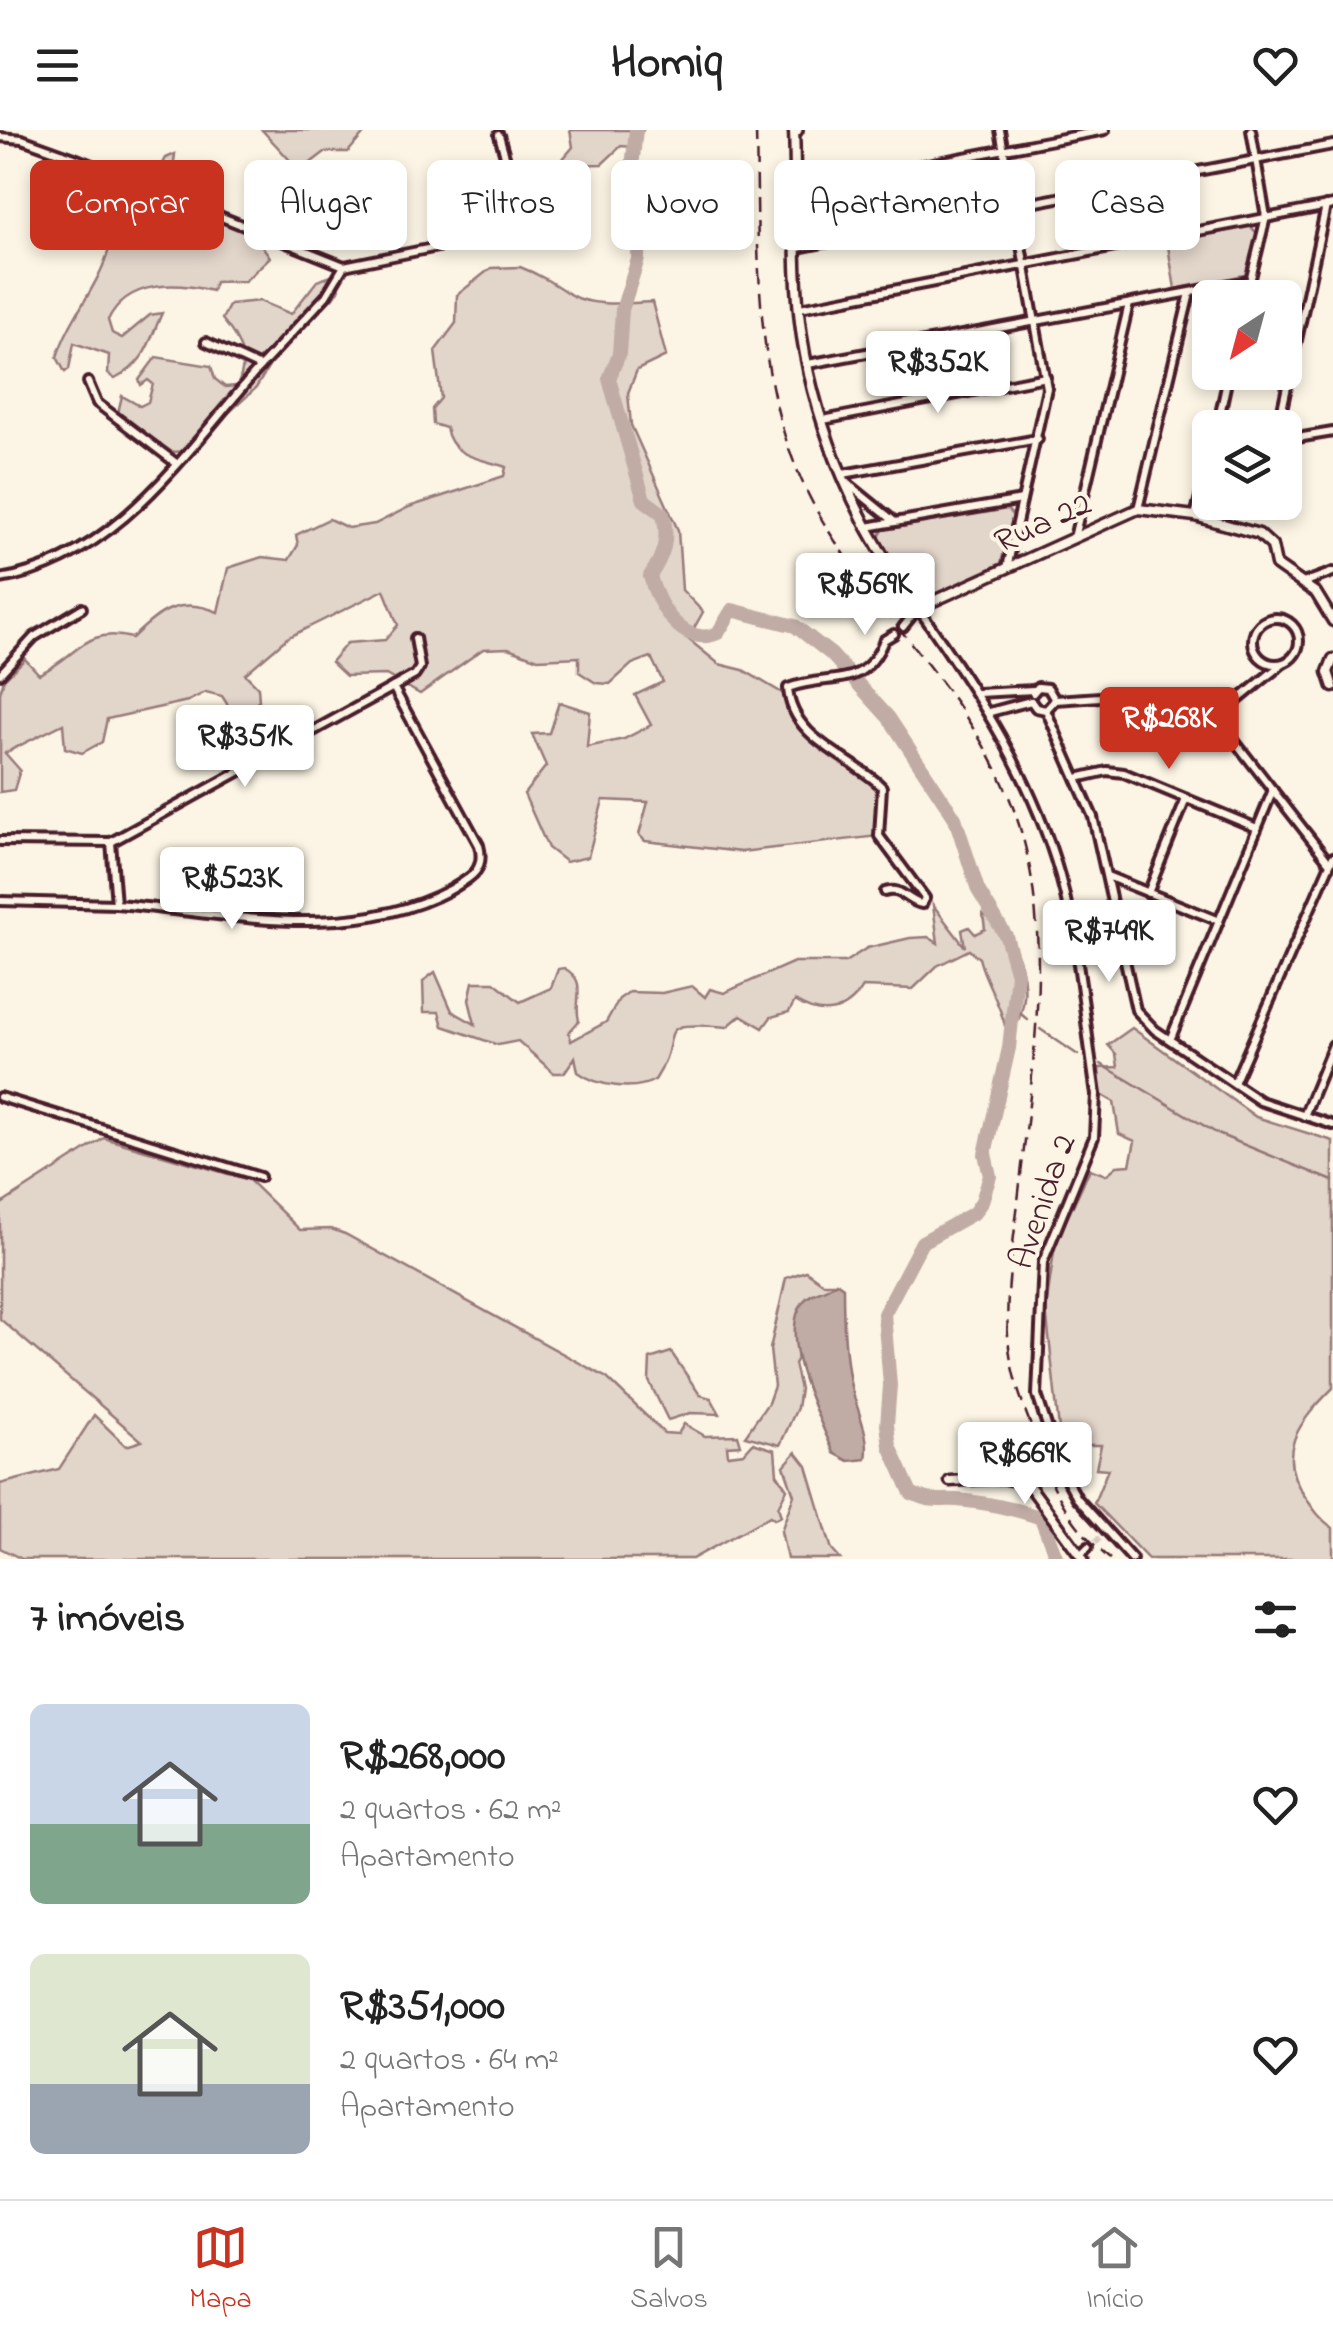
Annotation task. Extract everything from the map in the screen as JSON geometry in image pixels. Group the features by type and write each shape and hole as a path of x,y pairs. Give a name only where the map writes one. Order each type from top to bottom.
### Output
{"street":[{"name":"Avenida 2","path":"795,130 796,160"},
{"path":"1000,130 1006,160"},
{"path":"951,160 1105,130"},
{"path":"1250,280 1266,216 1251,130"},
{"path":"0,138 22,139 72,157 344,266 472,241 509,220 513,184 499,135"},
{"path":"1035,204 1333,145"},
{"path":"800,308 1329,205 1282,410"},
{"name":"Avenida 2","path":"798,250 800,308 808,364 822,420 865,527 990,712 1027,787 1061,880 1096,1094 1094,1138 1043,1262 1037,1395 1061,1469 1103,1537 1132,1559"},
{"path":"1006,568 1046,406 1046,377 1023,250"},
{"path":"0,579 38,573 132,513 326,296 344,266"},
{"path":"808,364 1190,293 1138,509"},
{"path":"1074,538 1129,304"},
{"path":"206,342 260,367"},
{"path":"822,420 1046,377"},
{"path":"88,382 100,405 176,464"},
{"path":"1302,437 1333,432"},
{"path":"843,474 1038,439"},
{"path":"847,483 895,522"},
{"path":"865,527 1023,500"},
{"name":"Rua 22","path":"918,608 1138,509 1192,516"},
{"name":"Rua 22","path":"1208,520 1263,536 1272,546 1276,566 1304,583"},
{"path":"1333,572 1304,583 1316,593 1333,621"},
{"path":"0,674 34,638 82,608"},
{"path":"903,627 918,608"},
{"path":"1227,710 1295,655 1299,634 1284,618 1269,618 1253,636 1256,652 1268,663 1283,663"},
{"path":"885,892 899,890 922,904 925,898 880,836 882,788 818,740 789,698 788,688 854,675 877,660 884,640 894,634"},
{"path":"0,841 111,842 419,671 414,638"},
{"path":"1333,659 1328,672 1333,687"},
{"path":"0,901 116,904 329,922 363,920 428,901 477,873 483,858 393,687"},
{"path":"978,693 1048,688 1055,700"},
{"path":"1031,701 1034,690"},
{"path":"1046,710 1055,700 1116,696 1226,730"},
{"path":"1031,701 1036,708 1046,710"},
{"path":"990,712 1031,701"},
{"path":"1209,722 1216,708 1227,710"},
{"path":"1046,710 1077,778 1106,876 1128,990 1143,1019 1260,1101 1333,1125"},
{"path":"1226,730 1232,720 1227,710"},
{"path":"1226,730 1330,859 1234,1083"},
{"path":"1077,778 1107,771 1124,773 1257,828"},
{"path":"1170,1040 1273,790"},
{"path":"1148,893 1186,798"},
{"path":"111,842 116,904"},
{"path":"1106,876 1219,921"},
{"path":"1304,1116 1333,1046"},
{"path":"0,1097 260,1177"},
{"path":"950,1481 1003,1478 1028,1484 1081,1557 1088,1548"}],"shaded area":[{"path":"262,130 367,130 348,152 325,152 314,160 290,160"},
{"path":"570,130 643,130 632,147 621,146 602,164 562,160 573,147"},
{"path":"224,221 244,229 244,250 265,250 270,257 245,281 215,282 212,291 183,286 153,287 127,297 108,320 112,333 122,338 150,315 162,313 140,359 115,379 108,374 109,355 74,343 65,372 57,357 108,250 224,250"},
{"path":"1250,226 1257,233 1245,275 1192,280 1192,286 1175,289 1169,250 1200,250 1200,234"},
{"path":"520,267 579,299 652,302 666,356 637,370 628,393 631,425 678,530 682,590 703,612 688,639 719,664 743,670 789,697 818,740 882,787 879,836 741,852 645,841 639,835 648,802 603,800 588,857 566,862 548,848 524,794 546,766 532,734 549,733 559,702 590,712 587,747 624,739 651,725 635,695 663,682 651,657 632,664 610,684 596,683 579,672 579,657 538,659 508,648 483,649 420,694 386,675 346,676 331,662 347,643 385,640 398,625 384,590 287,638 245,674 258,687 259,701 238,721 222,696 206,692 188,701 107,719 102,742 82,753 65,748 63,724 5,753 20,770 14,790 0,792 0,693 4,679 25,659 39,674 91,640 116,635 132,638 172,608 193,605 218,612 228,568 262,557 289,560 298,545 296,535 329,519 348,528 375,524 409,507 504,476 506,467 461,452 446,428 433,424 432,409 441,398 435,351 456,323 457,295 491,268"},
{"path":"337,274 339,291 271,363 256,388 187,451 172,452 141,430 116,421 122,396 140,406 148,402 153,384 148,380 141,385 139,380 156,357 211,366 215,379 225,387 237,386 243,367 241,350 222,319 230,304 260,301 291,314 317,281"},
{"path":"1007,509 1013,516 1001,563 939,596 924,597 910,590 878,539 883,530"},
{"path":"933,905 965,947 962,930 969,927 975,934 985,929 983,914 1007,936 1024,981 1021,1013 1014,1028 1005,1026 979,958 969,950 937,966 913,989 863,987 841,1008 823,1011 795,1001 789,1012 771,1017 763,1028 741,1015 727,1027 677,1028 655,1080 636,1086 615,1086 586,1077 578,1072 575,1057 564,1073 554,1073 518,1041 498,1045 443,1026 439,1012 424,1012 423,981 435,972 452,1011 475,1024 469,1000 473,982 494,982 520,1002 551,988 558,969 564,968 578,985 579,1021 569,1032 571,1041 606,1022 619,999 629,992 662,993 692,986 705,997 710,989 724,993 794,962 845,962 867,948 910,938 928,937 938,943"},
{"path":"1132,1028 1256,1117 1333,1141 1333,1388 1301,1426 1291,1452 1296,1482 1315,1511 1333,1528 1333,1559 1148,1559 1094,1503 1108,1469 1096,1468 1101,1445 1087,1445 1071,1458 1062,1457 1046,1309 1055,1244 1090,1169 1106,1175 1117,1166 1130,1165 1135,1141 1119,1134 1114,1102 1100,1094 1099,1068 1118,1067 1116,1054 1108,1045"},
{"path":"104,1138 249,1180 300,1230 331,1229 345,1234 607,1378 664,1433 678,1434 684,1424 705,1436 738,1435 741,1445 727,1446 728,1455 744,1453 753,1443 775,1450 777,1474 787,1489 778,1507 781,1516 770,1516 692,1559 22,1559 0,1548 0,1484 59,1469 94,1415 126,1446 142,1441 0,1319 0,1205"},
{"path":"806,1271 823,1283 837,1283 794,1364 800,1389 797,1408 780,1445 745,1436 768,1403 774,1386 770,1349 786,1278"},
{"path":"836,1282 843,1287 846,1358 864,1430 866,1459 849,1461 834,1453 797,1356 796,1317 803,1302"},
{"path":"671,1352 700,1395 711,1398 720,1414 690,1413 668,1420 649,1381 650,1359"},
{"path":"796,1452 807,1466 832,1550 840,1559 787,1559 781,1531 794,1495 784,1466"}],"waterway":[{"path":"636,130 629,196 639,232 638,259 622,310 619,354 609,379 644,500 663,514 664,547 650,576 659,599 674,621 694,635 718,633 732,610 795,626 831,654 889,718 955,818 978,890 1006,936 1017,974 1009,1048 985,1154 990,1176 982,1201 974,1213 922,1242 884,1314 890,1446 911,1493 930,1499 989,1504 1041,1518 1057,1559"},
{"path":"1015,1009 1028,1020"},
{"path":"1040,1029 1078,1055"},
{"path":"1101,1064 1218,1134 1333,1181"}],"tunnel":[{"path":"1088,1547 1100,1538"}],"railway":[{"path":"756,130 763,326 780,421 796,468 847,560 973,729 999,774 1019,825 1032,881 1038,963 1035,1046 1008,1291 1009,1351 1020,1396 1055,1488 1072,1518 1110,1559"}]}
